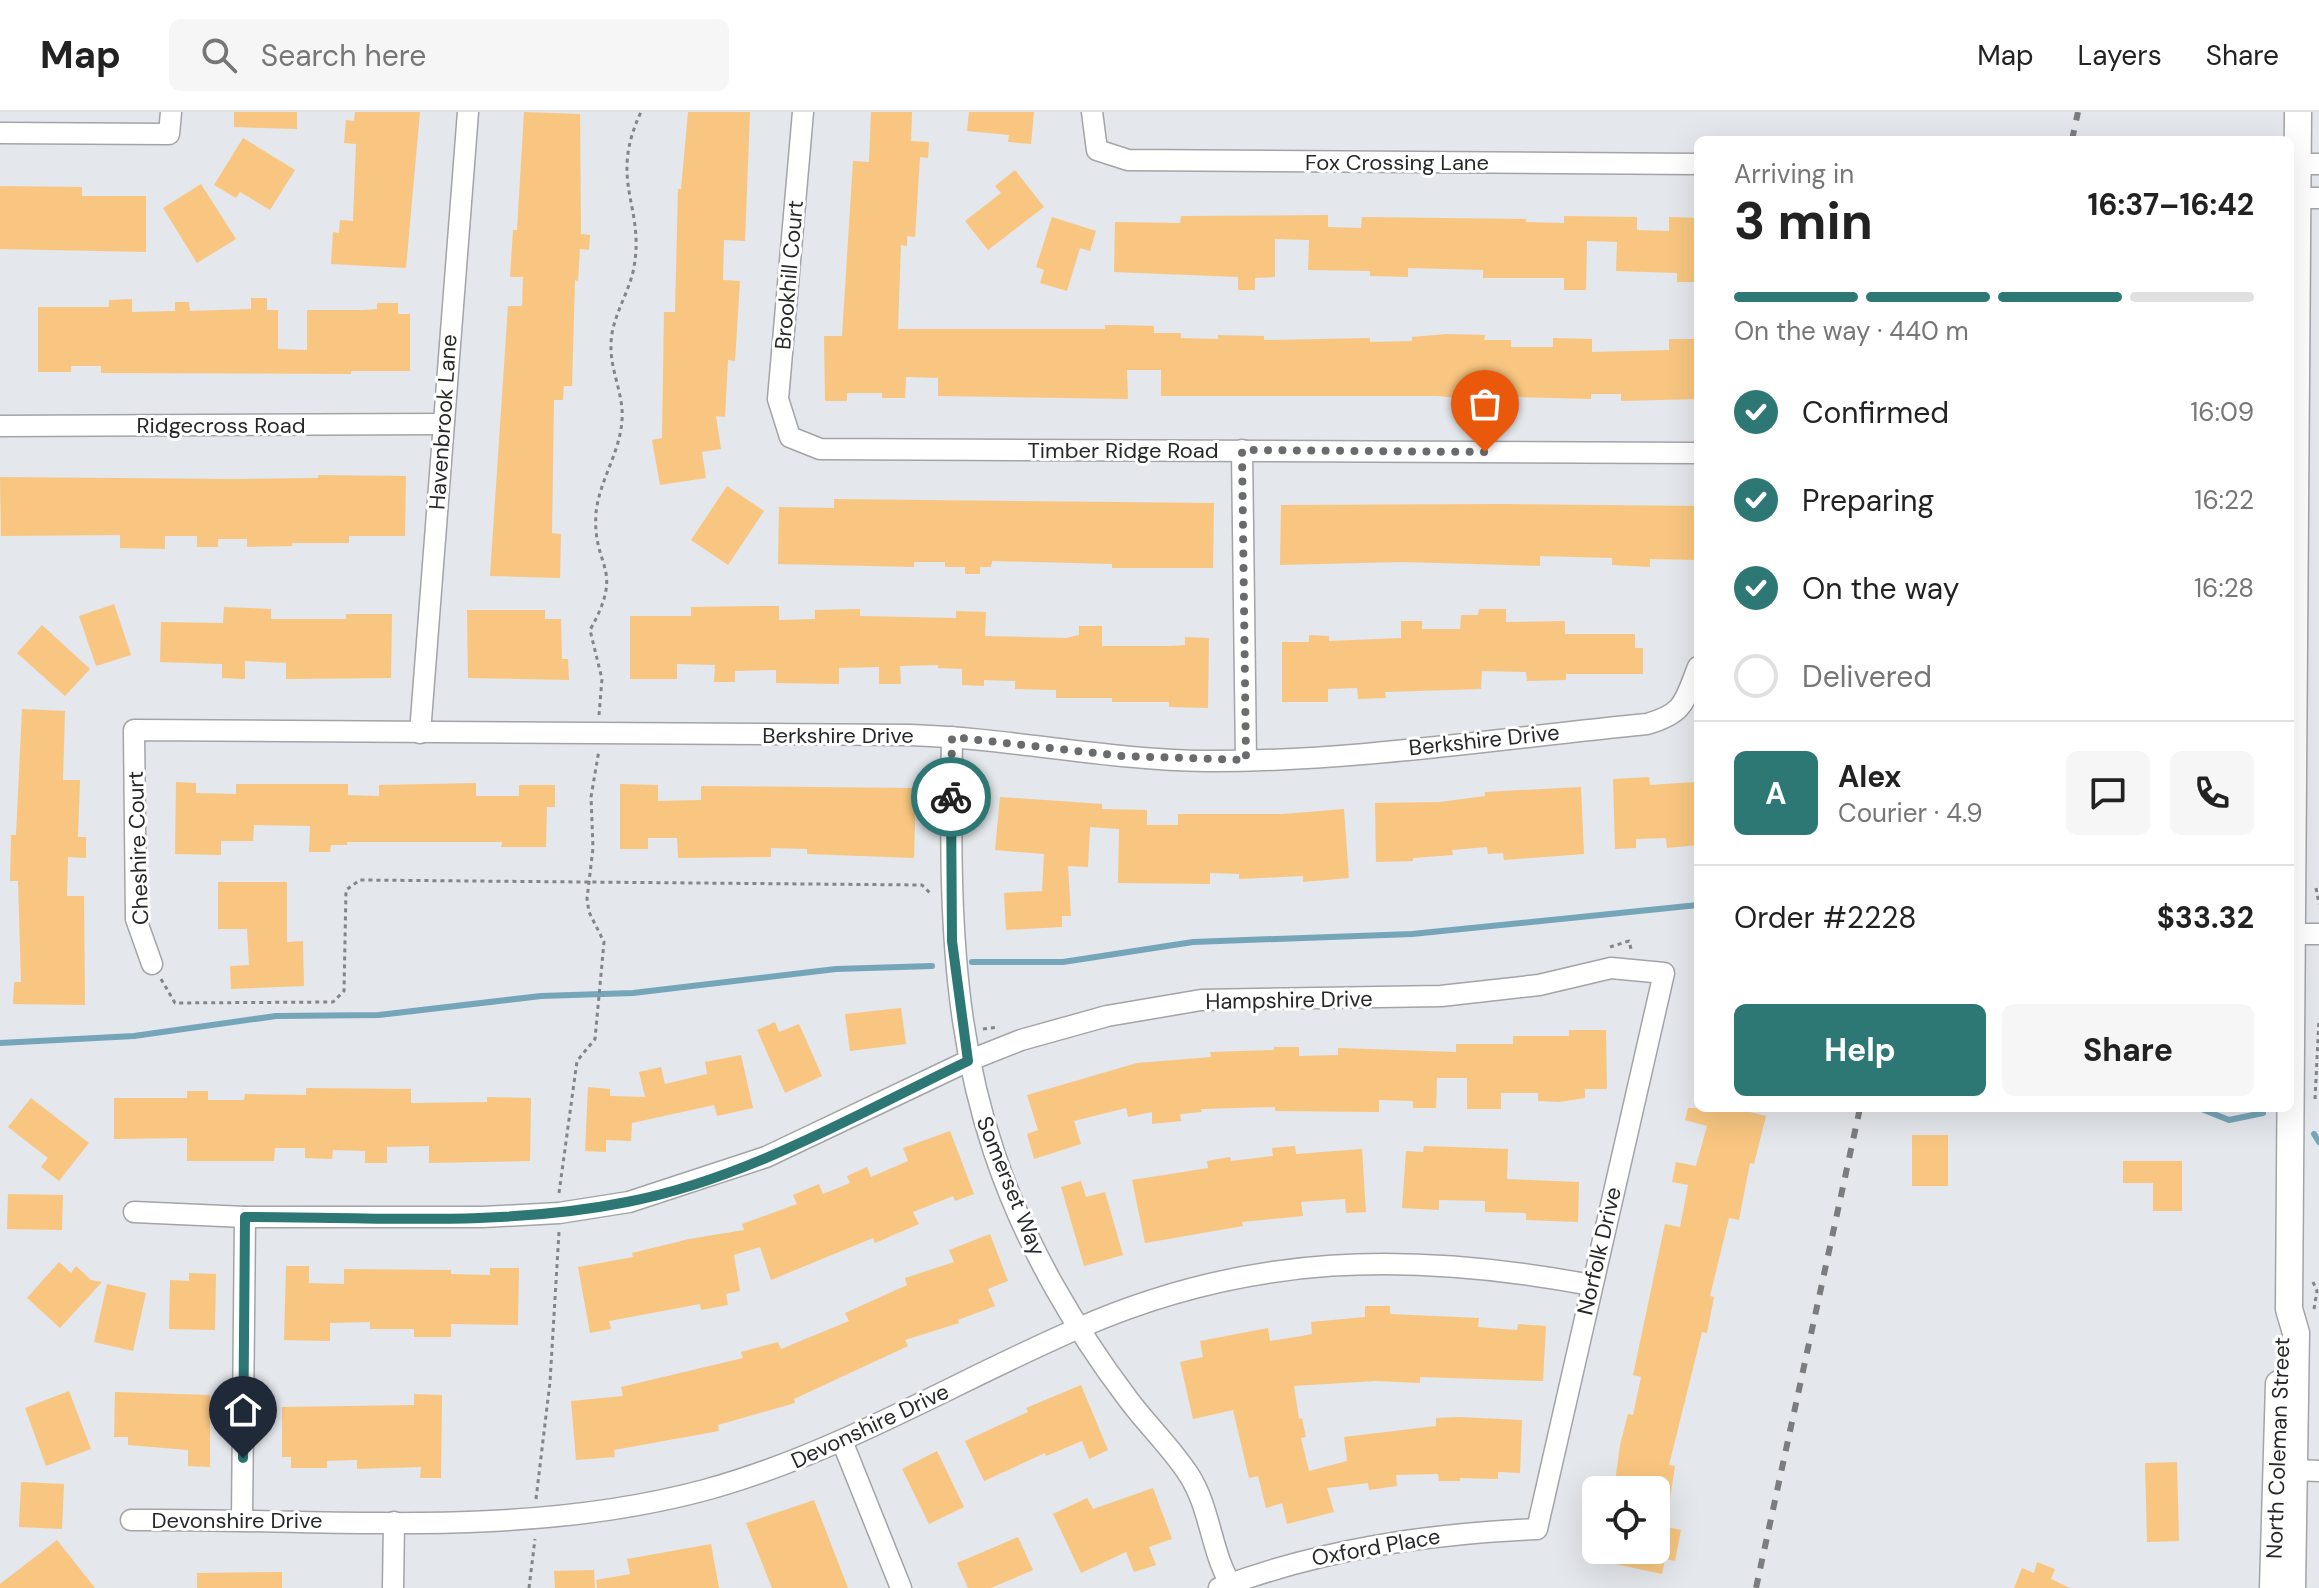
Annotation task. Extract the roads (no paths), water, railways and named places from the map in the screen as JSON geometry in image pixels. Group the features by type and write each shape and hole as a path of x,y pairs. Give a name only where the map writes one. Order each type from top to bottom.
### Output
{"street":[{"path":"0,133 169,134 171,112"},
{"name":"Havenbrook Lane","path":"420,733 468,112"},
{"name":"Brookhill Court","path":"790,437 778,399 803,112"},
{"name":"Fox Crossing Lane","path":"1092,112 1097,150 1128,160 1694,164"},
{"name":"North Coleman Street","path":"2273,1588 2281,1332 2289,1309 2306,934 2308,164 2298,112"},
{"name":"Ridgecross Road","path":"0,426 443,424"},
{"name":"Timber Ridge Road","path":"790,437 820,449 1694,453"},
{"path":"1242,450 1246,760"},
{"name":"Berkshire Drive","path":"134,730 952,737 1122,756 1246,760 1647,724 1668,718 1682,709 1694,678"},
{"name":"Cheshire Court","path":"134,730 136,919 152,964"},
{"name":"Somerset Way","path":"952,737 950,908 964,1038 979,1107 1032,1243 1079,1328 1124,1395 1192,1479 1228,1587"},
{"name":"Hampshire Drive","path":"134,1212 245,1217 483,1217 559,1213 629,1202 766,1157 968,1061 1061,1028 1201,1000 1441,996 1539,985 1611,968 1664,973"},
{"name":"Norfolk Drive","path":"1537,1529 1664,973"},
{"path":"242,1519 245,1217"},
{"name":"Devonshire Drive","path":"131,1520 394,1522 536,1518 657,1500 746,1478 842,1441 1079,1328 1176,1292 1282,1270 1334,1265 1435,1263 1525,1273 1591,1285"},
{"name":"North Coleman Street","path":"2289,1309 2296,1333 2308,1471 2292,1588"},
{"path":"842,1441 901,1588"},
{"path":"393,1588 394,1522"},
{"name":"Oxford Place","path":"1228,1587 1275,1567 1394,1541 1537,1529"}],"waterway":[{"path":"972,962 1063,962 1193,942 1412,934 1694,905"},
{"path":"0,1043 134,1036 276,1016 379,1015 541,996 633,993 836,969 932,966"},
{"path":"2209,1112 2229,1120 2263,1113"},
{"path":"2314,1134 2319,1142"}],"railway":[{"path":"2073,136 2078,112"},
{"path":"1756,1588 1859,1112"}]}
